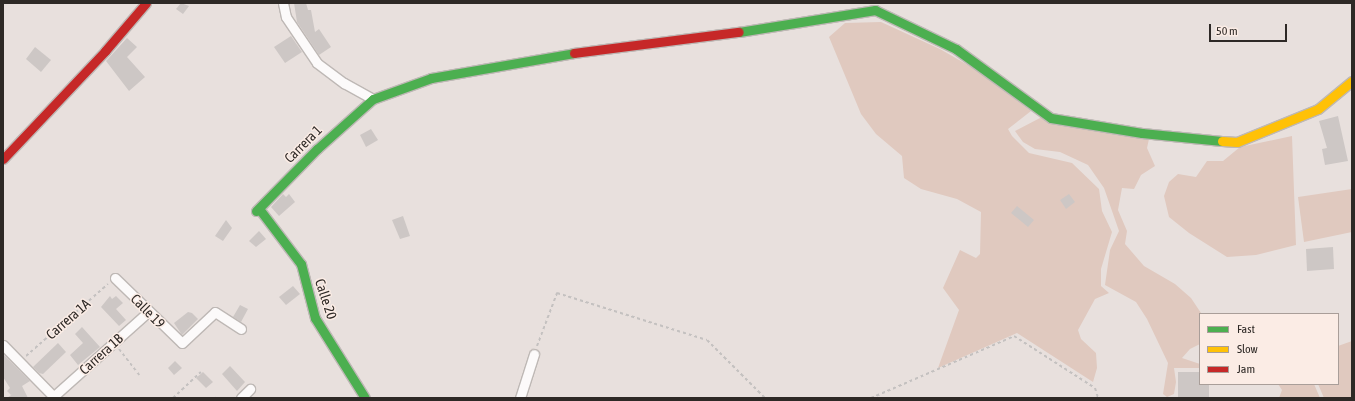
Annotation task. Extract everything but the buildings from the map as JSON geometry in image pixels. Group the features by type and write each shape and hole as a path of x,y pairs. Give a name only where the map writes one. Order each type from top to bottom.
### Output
{"street":[{"path":"3,159 105,51 146,3"},
{"path":"283,3 286,17 317,63 344,83 373,99 431,78 554,55 769,28 875,10 956,49 1051,118 1142,133 1237,142 1318,109 1350,86 1352,81"},
{"name":"Carrera 1","path":"258,211 317,149 373,99"},
{"name":"Calle 20","path":"258,211 301,264 315,318 365,398"},
{"name":"Calle 19","path":"115,278 148,312 182,343 215,312 241,329"},
{"name":"Carrera 1B","path":"55,397 148,312"},
{"path":"3,345 21,361 55,397"},
{"path":"520,398 534,354"},
{"path":"241,398 250,389"}],"path":[{"name":"Carrera 1A","path":"21,361 115,278"},
{"path":"534,354 556,293 707,340 765,398"},
{"path":"871,398 1014,336 1095,388 1098,398"},
{"path":"113,343 140,375"},
{"path":"173,398 201,372"}],"shaded area":[{"path":"881,22 940,49 973,68 1031,111 1008,129 1012,136 1029,153 1072,163 1099,189 1102,211 1112,232 1101,269 1101,286 1109,293 1095,299 1078,330 1081,339 1096,353 1097,368 1093,382 1017,333 938,368 959,310 943,288 960,250 976,258 980,254 981,212 957,199 921,189 904,178 902,156 876,134 861,114 829,37 845,23"},
{"path":"1040,118 1149,139 1147,148 1155,166 1141,175 1134,189 1122,188 1118,210 1127,231 1125,244 1144,266 1175,284 1191,298 1201,313 1199,313 1199,344 1190,349 1182,358 1199,364 1199,368 1174,368 1176,382 1174,394 1167,397 1163,394 1168,363 1147,319 1136,302 1105,285 1110,250 1119,231 1104,188 1088,165 1060,152 1035,149 1023,142 1015,131"},
{"path":"1292,136 1296,245 1256,255 1227,257 1189,233 1169,217 1164,196 1169,182 1178,174 1196,177 1207,161 1223,161 1240,147"},
{"path":"1352,189 1352,232 1304,242 1298,197"},
{"path":"1352,341 1352,398 1324,398 1318,385 1339,385 1339,346"},
{"path":"1279,385 1314,385 1320,398 1279,398 1282,390"}],"traffic: fast":[{"path":"739,32 875,10 956,49 1051,118 1142,133 1222,141"},
{"path":"256,211 317,149 373,99 431,78 574,53"},
{"path":"260,210 301,264 315,318 365,398"}],"traffic: slow":[{"path":"1222,141 1237,142 1318,109 1352,81"}],"traffic: jam":[{"path":"3,159 105,51 146,3"},
{"path":"574,53 739,32"}]}
